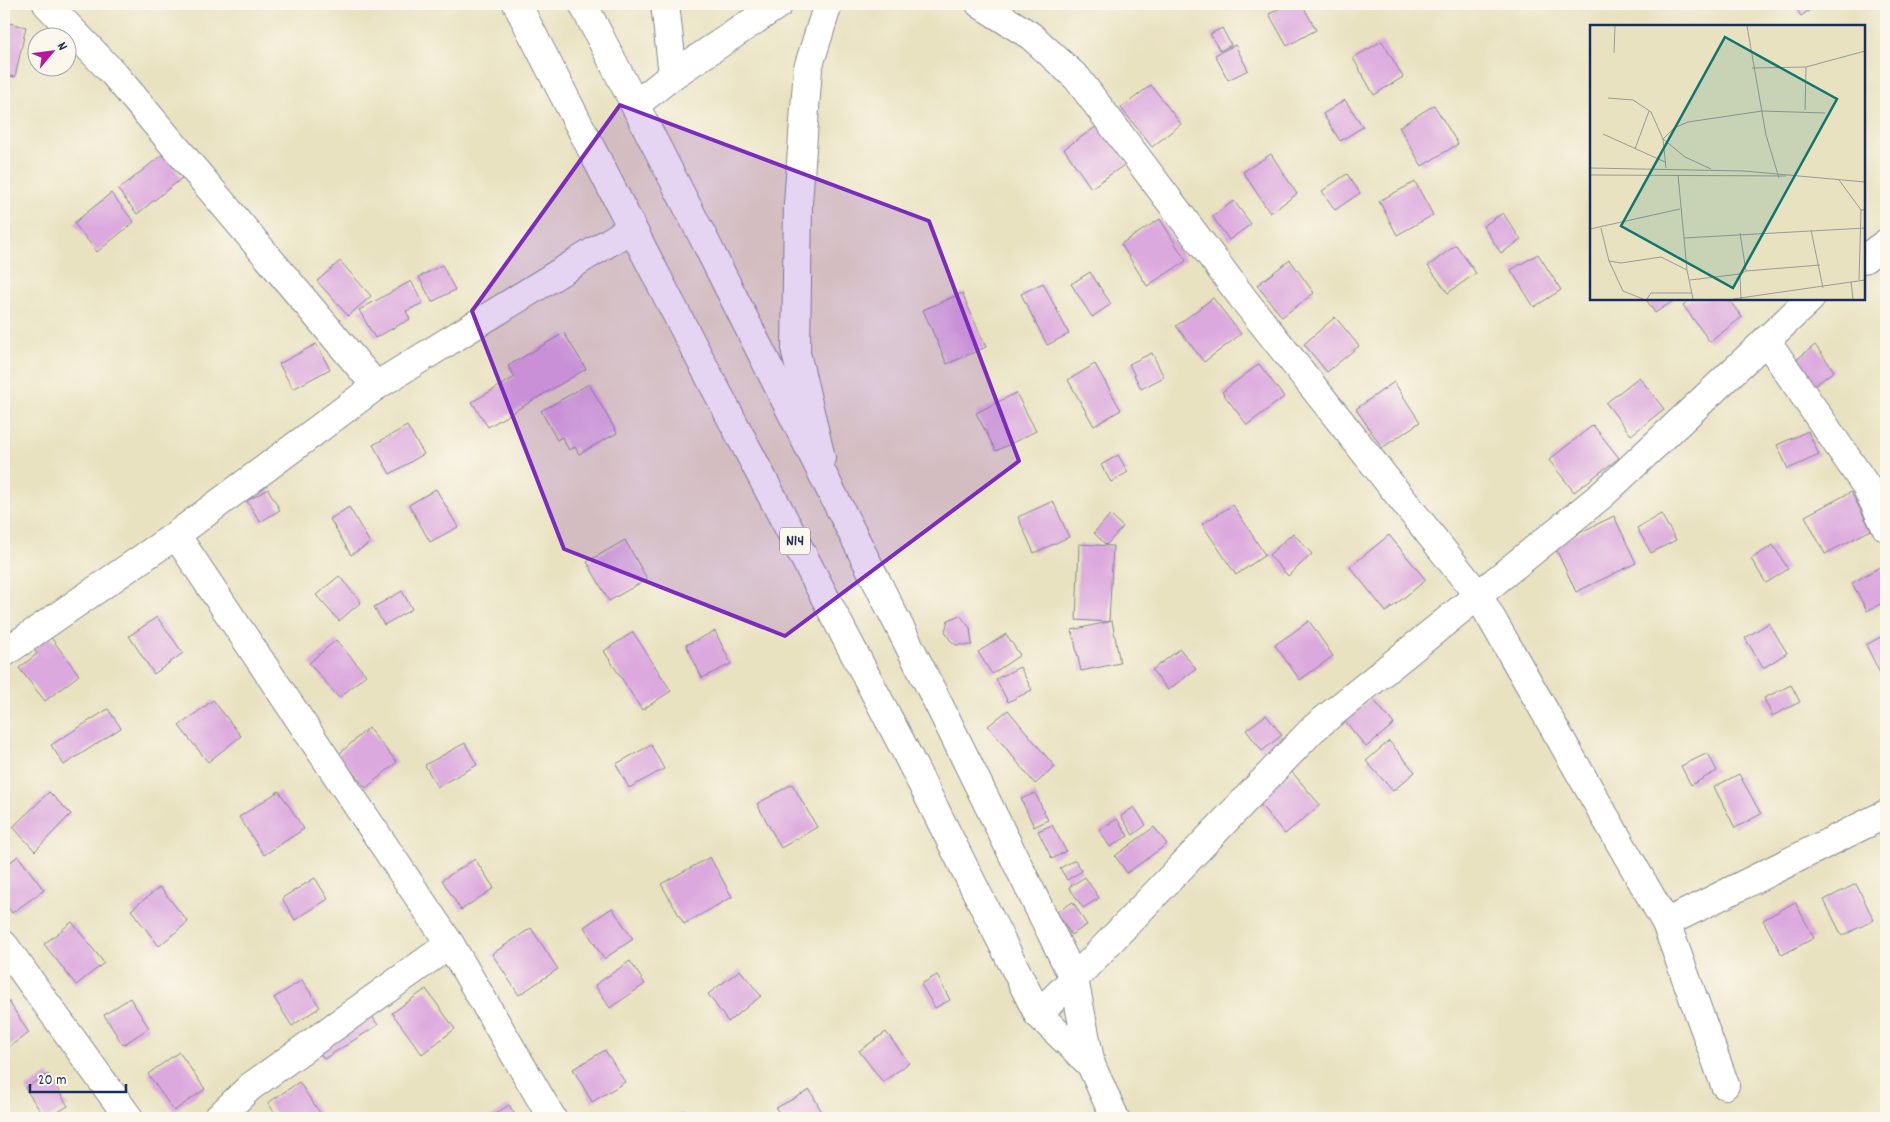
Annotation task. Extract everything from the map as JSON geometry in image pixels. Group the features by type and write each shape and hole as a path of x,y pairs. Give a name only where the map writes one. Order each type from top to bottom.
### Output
{"street":[{"path":"47,4 114,74 376,386"},
{"name":"N14","path":"517,4 906,752 1038,1014 1091,1065"},
{"name":"N14","path":"583,4 944,713 1074,979 1091,1065 1116,1118"},
{"path":"666,4 673,75"},
{"path":"635,105 673,75 779,4"},
{"path":"825,479 796,353 798,202 808,68 828,4"},
{"path":"980,4 1031,36 1077,78 1246,301 1478,595 1666,923 1724,1085"},
{"path":"4,653 176,536 376,386 632,228"},
{"path":"1865,258 1886,243"},
{"path":"1038,1014 1074,979 1313,729 1602,494 1809,300"},
{"path":"1766,340 1866,486 1886,526"},
{"path":"176,536 450,944 552,1118"},
{"path":"1666,923 1886,814"},
{"path":"218,1118 250,1087 450,944"},
{"path":"4,945 129,1118"}],"highlighted area":[{"path":"620,105 929,221 1019,461 785,636 564,549 472,311"}],"building":[{"path":"1287,4 1302,4 1316,30 1287,46 1269,14"},
{"path":"1793,4 1818,4 1801,16"},
{"path":"4,22 26,27 15,77 4,75"},
{"path":"1222,28 1231,45 1220,51 1210,34"},
{"path":"1382,41 1403,77 1374,95 1353,58"},
{"path":"1235,45 1248,70 1228,80 1215,55"},
{"path":"1151,85 1181,124 1152,147 1121,108"},
{"path":"1345,100 1363,127 1340,141 1323,114"},
{"path":"1434,105 1458,144 1422,166 1399,127"},
{"path":"1100,124 1127,163 1091,188 1064,149"},
{"path":"163,154 182,178 137,214 118,190"},
{"path":"1271,154 1297,194 1270,213 1243,172"},
{"path":"1347,174 1360,193 1335,210 1322,191"},
{"path":"1415,182 1433,215 1397,235 1379,201"},
{"path":"111,193 134,222 97,252 74,223"},
{"path":"1234,201 1251,224 1229,240 1212,216"},
{"path":"1503,213 1521,240 1501,253 1483,226"},
{"path":"1160,219 1186,261 1147,286 1121,244"},
{"path":"1456,245 1476,273 1448,293 1428,266"},
{"path":"1538,254 1561,290 1534,307 1511,270"},
{"path":"1290,260 1314,293 1282,317 1257,285"},
{"path":"340,261 371,296 348,316 317,281"},
{"path":"442,265 455,290 432,302 419,277"},
{"path":"1090,272 1111,304 1092,317 1071,284"},
{"path":"411,281 423,303 406,311 410,319 375,338 359,310"},
{"path":"1043,283 1069,334 1047,345 1021,294"},
{"path":"962,293 986,347 947,364 923,310"},
{"path":"1213,298 1241,334 1204,362 1176,326"},
{"path":"1647,300 1674,300 1655,313"},
{"path":"1690,300 1729,300 1742,317 1710,342 1683,305"},
{"path":"1335,317 1359,346 1327,372 1304,344"},
{"path":"564,333 586,369 488,427 472,402 515,377 508,366"},
{"path":"316,344 330,369 293,389 279,364"},
{"path":"1815,345 1834,371 1810,389 1791,364"},
{"path":"1152,353 1164,377 1141,389 1129,364"},
{"path":"1095,364 1121,410 1094,426 1068,380"},
{"path":"1259,364 1284,397 1247,425 1222,392"},
{"path":"1639,377 1664,409 1631,435 1606,403"},
{"path":"1394,382 1420,422 1382,448 1356,409"},
{"path":"589,384 617,433 579,454 575,447 569,450 562,437 557,440 541,411"},
{"path":"1016,393 1036,431 996,451 976,413"},
{"path":"1593,425 1619,458 1574,492 1549,460"},
{"path":"407,426 424,454 390,474 373,445"},
{"path":"1808,431 1819,455 1788,469 1777,445"},
{"path":"1886,446 1886,459 1881,448"},
{"path":"1118,455 1128,472 1111,482 1101,465"},
{"path":"268,489 280,510 260,522 247,501"},
{"path":"436,489 458,527 430,542 409,505"},
{"path":"1851,492 1871,530 1825,554 1805,516"},
{"path":"1053,501 1069,537 1034,553 1018,517"},
{"path":"1233,505 1265,555 1236,575 1202,524"},
{"path":"349,507 370,543 351,555 330,519"},
{"path":"1661,514 1676,540 1651,553 1637,528"},
{"path":"1110,515 1123,527 1106,545 1094,533"},
{"path":"1614,516 1636,563 1576,592 1554,545"},
{"path":"1293,533 1312,554 1288,576 1269,555"},
{"path":"1389,535 1426,580 1386,612 1350,567"},
{"path":"625,540 647,579 609,601 587,562"},
{"path":"1079,544 1113,546 1109,622 1076,620"},
{"path":"1773,545 1788,569 1766,583 1751,559"},
{"path":"1880,567 1886,578 1886,601 1867,611 1852,583"},
{"path":"339,576 361,602 339,621 316,595"},
{"path":"402,591 412,609 384,625 374,607"},
{"path":"960,615 970,628 972,645 956,645 950,640 945,631 948,620"},
{"path":"157,617 183,653 154,674 129,636"},
{"path":"1112,621 1120,663 1081,671 1072,630"},
{"path":"1309,621 1333,656 1300,680 1275,645"},
{"path":"1769,623 1787,653 1763,668 1745,638"},
{"path":"715,631 731,664 702,678 686,645"},
{"path":"633,632 671,691 642,710 604,651"},
{"path":"1006,634 1020,655 992,674 978,652"},
{"path":"1886,634 1886,685 1866,645"},
{"path":"49,635 79,675 45,701 19,668 37,654 33,648"},
{"path":"336,640 366,675 339,698 309,663"},
{"path":"1180,649 1196,669 1168,690 1152,670"},
{"path":"1020,667 1032,690 1008,702 996,679"},
{"path":"1791,685 1800,702 1772,716 1764,698"},
{"path":"1372,698 1394,724 1366,747 1345,721"},
{"path":"213,700 241,736 208,762 179,726"},
{"path":"108,709 121,728 64,765 51,745"},
{"path":"1008,710 1055,767 1035,784 988,726"},
{"path":"1266,715 1282,735 1262,751 1246,730"},
{"path":"368,728 397,762 366,788 338,755"},
{"path":"1389,741 1415,772 1393,791 1366,761"},
{"path":"465,743 477,765 437,787 425,765"},
{"path":"651,745 664,769 629,788 616,764"},
{"path":"1708,753 1717,771 1691,785 1681,766"},
{"path":"1292,772 1320,805 1285,834 1257,801"},
{"path":"1739,774 1761,814 1735,828 1714,787"},
{"path":"792,784 817,827 781,848 757,804"},
{"path":"279,791 304,829 264,855 239,817"},
{"path":"49,792 71,814 35,851 13,827"},
{"path":"1035,793 1048,820 1034,827 1021,799"},
{"path":"1134,807 1146,825 1133,835 1121,816"},
{"path":"1117,819 1128,836 1110,847 1099,830"},
{"path":"1052,825 1066,851 1052,859 1038,831"},
{"path":"1154,827 1167,844 1127,873 1115,856"},
{"path":"1886,835 1886,846 1881,838"},
{"path":"18,856 44,890 12,913 4,902 4,867"},
{"path":"710,857 732,897 684,924 661,884"},
{"path":"475,859 494,888 461,910 442,880"},
{"path":"1075,860 1082,871 1067,880 1060,868"},
{"path":"1085,877 1099,898 1083,908 1069,887"},
{"path":"315,878 328,899 295,920 282,898"},
{"path":"1856,884 1874,920 1842,936 1824,900"},
{"path":"160,887 188,922 159,946 131,910"},
{"path":"1073,902 1087,925 1071,935 1057,912"},
{"path":"1795,902 1814,938 1782,955 1763,920"},
{"path":"612,908 633,939 604,959 584,927"},
{"path":"72,922 104,963 76,985 44,944"},
{"path":"531,928 558,969 519,995 492,954"},
{"path":"630,961 645,984 610,1008 595,985"},
{"path":"740,970 761,996 728,1022 708,994"},
{"path":"937,975 950,1000 935,1008 921,984"},
{"path":"302,980 320,1007 292,1026 274,998"},
{"path":"426,989 455,1029 422,1054 392,1013"},
{"path":"4,994 29,1033 4,1050"},
{"path":"130,998 149,1028 123,1045 104,1015"},
{"path":"370,1013 378,1025 324,1059 316,1047"},
{"path":"886,1032 909,1063 883,1082 859,1051"},
{"path":"605,1050 625,1082 592,1102 573,1069"},
{"path":"179,1052 205,1089 174,1111 148,1074"},
{"path":"48,1074 68,1106 45,1118 25,1088"},
{"path":"299,1082 320,1113 313,1118 278,1118 268,1103"},
{"path":"810,1090 825,1118 782,1118 776,1108"},
{"path":"509,1105 517,1118 489,1118"},
{"path":"682,1113 685,1118 673,1118"}]}
